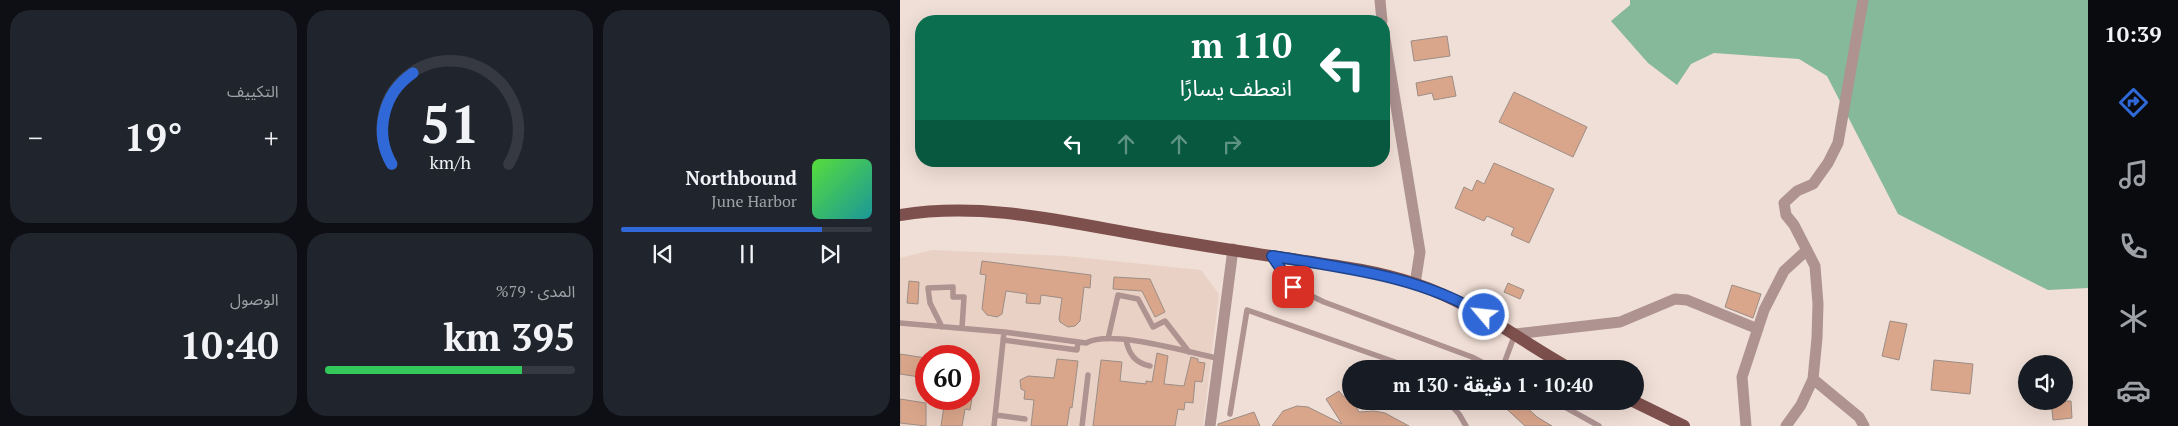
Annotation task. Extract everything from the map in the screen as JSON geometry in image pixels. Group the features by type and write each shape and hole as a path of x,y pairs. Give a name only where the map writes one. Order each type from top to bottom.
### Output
{"main road":[{"path":"900,215 973,209 1075,222 1169,240 1233,249 1375,274 1415,284 1473,308 1557,360"},
{"path":"1644,406 1684,426"}],"street":[{"path":"1380,0 1381,15"},
{"path":"1786,426 1801,404 1813,379 1818,304 1815,266 1794,225 1786,216 1784,203 1797,191 1813,184 1828,164 1838,143 1863,0"},
{"path":"1390,70 1420,252 1415,284"},
{"path":"1210,426 1217,358 1233,249"},
{"path":"1746,426 1742,377 1764,310 1784,271 1807,250"},
{"path":"1515,334 1620,322 1674,299 1687,300 1758,329"},
{"path":"1813,379 1859,417 1864,426"}],"lane":[{"path":"1272,256 1293,287 1324,302 1478,360"},
{"path":"942,326 930,303 928,288 953,286 954,297 964,297 962,328"},
{"path":"1108,339 1118,296 1138,299 1153,326 1165,321 1189,352"},
{"path":"1230,414 1248,310 1390,360"},
{"path":"900,323 1004,332 1086,343 1094,339 1126,340 1162,345 1217,358"},
{"path":"994,426 1004,332"},
{"path":"1505,360 1515,334"},
{"path":"1003,340 1077,350 1078,342"},
{"path":"1126,340 1128,349 1135,360 1140,364 1150,366"},
{"path":"1082,426 1088,375"},
{"path":"1455,410 1466,426"},
{"path":"1570,410 1599,426"},
{"path":"996,415 1025,419"}],"shaded area":[{"path":"932,250 1066,256 1201,270 1219,294 1203,426 900,426 900,258"}],"green space":[{"path":"1630,0 2088,0 2088,288 2048,290 1898,214 1827,76 1799,59 1714,53 1691,64 1677,85 1648,63 1611,21 1630,5"}],"building":[{"path":"1447,36 1450,56 1414,61 1411,41"},
{"path":"1452,76 1456,96 1434,100 1432,93 1418,96 1416,83"},
{"path":"1514,92 1587,127 1573,157 1499,122"},
{"path":"1494,163 1554,189 1529,243 1511,235 1514,228 1487,216 1484,221 1455,208 1464,187 1472,191 1477,180 1484,184"},
{"path":"982,261 1091,275 1090,288 1084,287 1080,321 1075,326 1068,327 1060,322 1062,298 1041,295 1040,304 1026,303 1027,294 1006,291 1002,314 997,317 987,315 982,309 986,275 980,274"},
{"path":"1114,277 1150,279 1165,312 1155,317 1142,291 1113,289"},
{"path":"909,281 919,282 918,304 907,303"},
{"path":"1508,283 1524,290 1520,299 1504,292"},
{"path":"1732,285 1761,294 1753,318 1725,307"},
{"path":"1890,321 1907,324 1899,360 1882,356"},
{"path":"1157,353 1168,356 1164,384 1184,386 1191,357 1198,359 1198,362 1205,363 1202,382 1195,381 1193,403 1185,402 1184,410 1178,409 1175,426 1093,426 1101,360 1122,362 1120,381 1146,384 1146,381 1152,382"},
{"path":"900,354 915,356 915,376 900,374"},
{"path":"1057,359 1078,361 1072,408 1070,407 1067,426 1031,426 1034,400 1024,399 1025,391 1021,389 1020,380 1028,376 1054,378"},
{"path":"1934,360 1973,364 1970,394 1931,390"},
{"path":"1339,391 1342,395 1342,410 1385,413 1409,426 1272,426 1283,411 1297,406 1308,407 1342,424 1326,399"},
{"path":"900,399 915,401 915,410 926,410 926,426 900,423"},
{"path":"943,410 965,410 962,426 941,426"},
{"path":"1508,410 1530,410 1552,426 1525,426"},
{"path":"2052,410 2072,410 2072,418 2053,420"},
{"path":"1254,412 1260,426 1218,426 1218,424"}],"route":[{"path":"1293,287 1272,256 1375,274 1415,284 1448,296 1484,315"}]}
